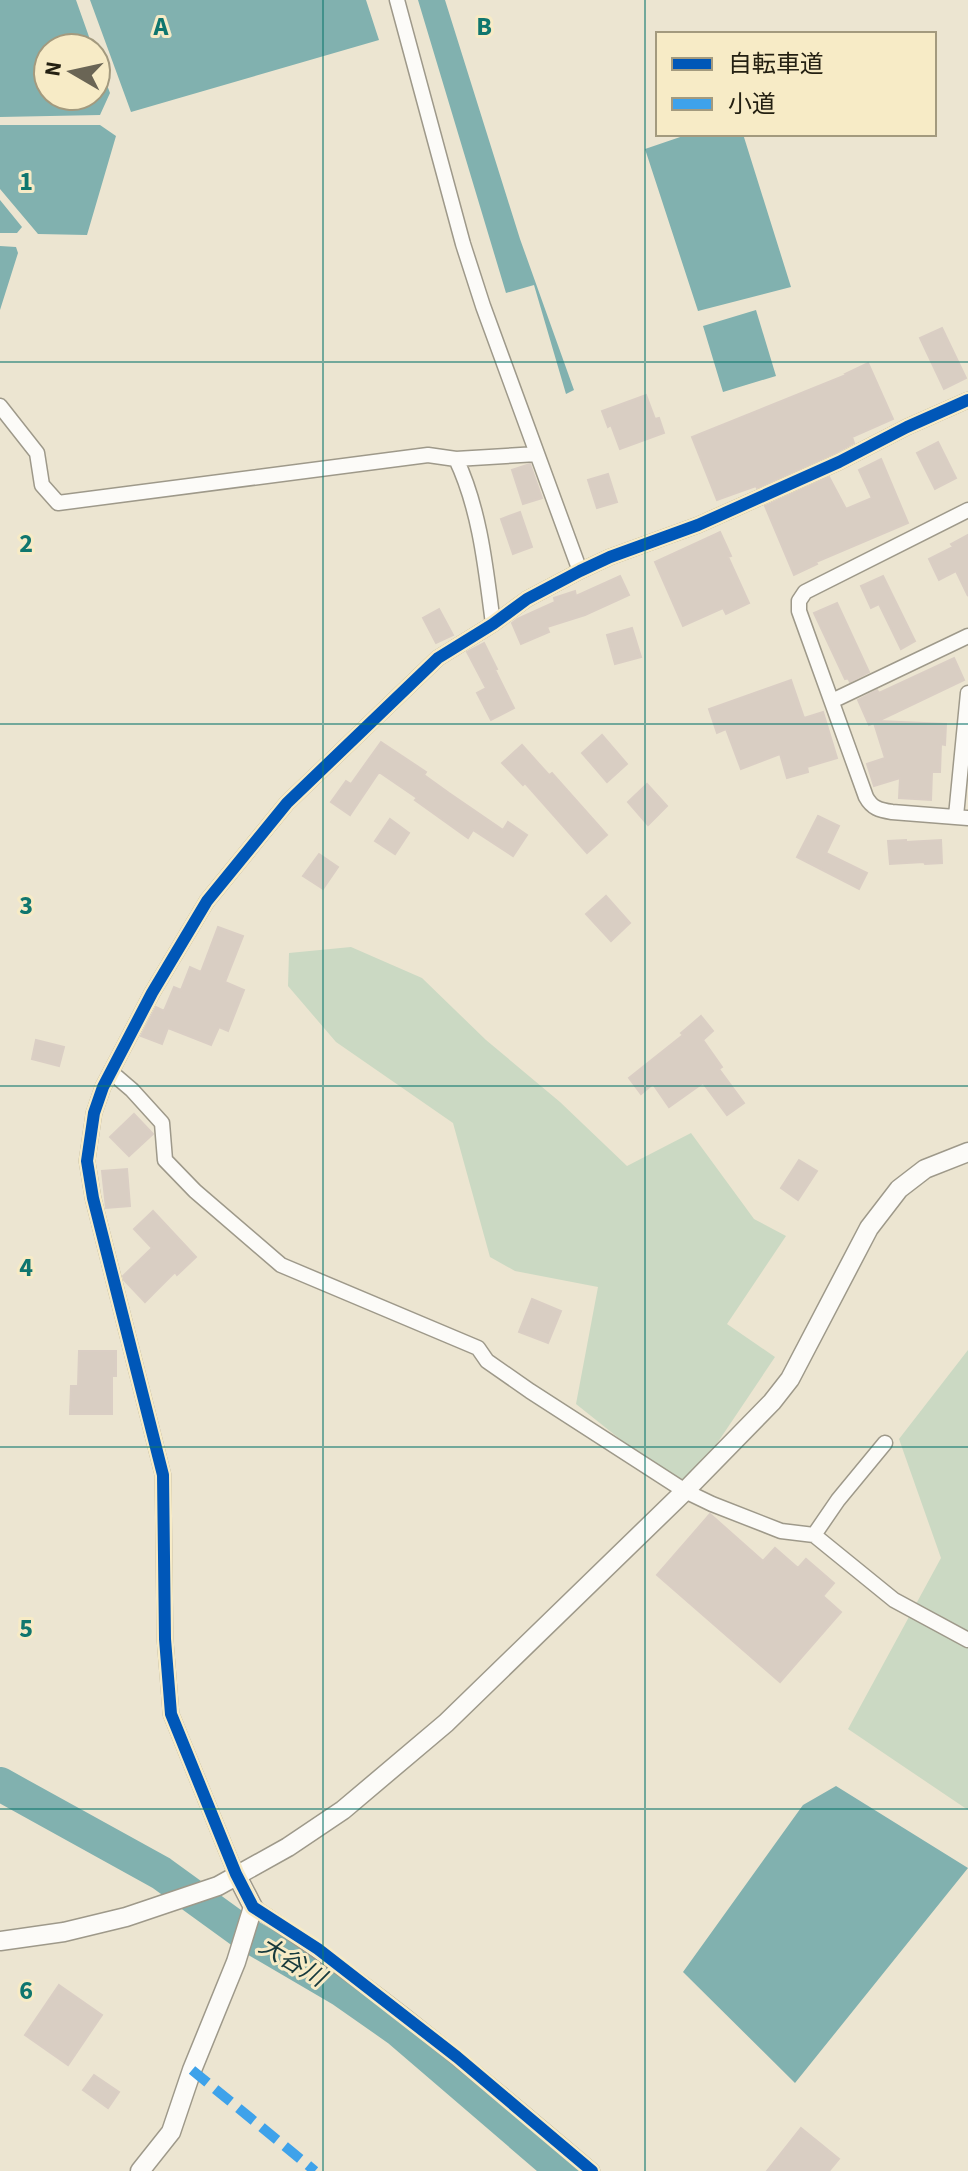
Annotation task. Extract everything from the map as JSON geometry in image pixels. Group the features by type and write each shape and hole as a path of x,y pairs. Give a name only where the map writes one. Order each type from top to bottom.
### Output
{"street":[{"path":"397,0 463,244 580,571"},
{"path":"592,2171 457,2057 318,1949 253,1907 236,1874 171,1714 165,1639 163,1475 93,1198 87,1161 94,1113 103,1087 152,993 207,901 287,803 438,658 527,599 580,571 698,525 968,400"},
{"path":"0,406 37,453 42,485 58,503 428,455 456,459 537,454"},
{"path":"456,459 464,476 484,557 493,624"},
{"path":"968,510 805,592 799,601 799,611 814,656 866,797 871,805 880,810 962,817 968,693"},
{"path":"832,701 968,636"},
{"path":"111,1072 162,1123 165,1160 195,1191 281,1265 478,1348 487,1361 685,1491 781,1531 814,1535 894,1600 968,1640"},
{"path":"0,1941 64,1932 126,1917 218,1886 288,1847 343,1810 446,1723 772,1402 790,1379 869,1228 899,1189 925,1169 968,1152"},
{"path":"814,1535 885,1443"},
{"path":"140,2171 171,2132 192,2070 236,1962 253,1907"}],"green space":[{"path":"351,947 422,978 486,1040 560,1102 627,1166 691,1133 754,1219 786,1236 727,1324 775,1357 685,1491 576,1404 598,1287 515,1271 490,1257 453,1123 336,1042 288,986 289,953"},
{"path":"968,1350 968,1810 848,1729 941,1558 899,1439"}],"water":[{"path":"0,0 76,0 87,32 32,32 32,112 101,112 100,115 0,117"},
{"path":"90,0 366,0 379,40 131,112 112,60 112,32 102,32"},
{"path":"418,0 445,0 520,239 574,390 566,394 534,285 506,293"},
{"path":"0,125 100,125 116,136 87,235 38,234 0,189"},
{"path":"683,136 744,136 791,287 698,311 645,149"},
{"path":"0,200 22,227 17,233 0,233"},
{"path":"0,246 16,247 18,253 0,310"},
{"path":"756,310 776,376 723,392 703,326"},
{"path":"836,1786 968,1868 795,2083 683,1972 803,1805"}],"building":[{"path":"942,328 966,378 944,389 920,338"},
{"path":"868,363 893,419 852,437 854,443 835,453 757,488 717,500 692,437 846,375"},
{"path":"646,395 664,433 620,449 602,411"},
{"path":"938,442 956,478 935,489 917,453"},
{"path":"881,459 908,523 816,562 794,575 765,506 829,477 846,509 872,498 859,470"},
{"path":"530,464 542,498 523,504 512,470"},
{"path":"608,474 617,502 597,508 588,480"},
{"path":"520,512 532,547 513,554 501,519"},
{"path":"720,532 749,603 726,614 723,608 683,626 655,562"},
{"path":"968,535 968,596 956,571 939,580 929,559"},
{"path":"620,576 629,595 585,615 547,627 549,632 521,644 512,623 517,619 555,602 554,598 575,591 576,596"},
{"path":"883,576 915,641 901,649 879,604 871,608 861,586"},
{"path":"837,603 869,672 850,682 848,678 845,679 814,613"},
{"path":"439,609 453,635 436,643 423,618"},
{"path":"632,628 641,657 615,664 607,635"},
{"path":"484,643 514,708 491,720 477,693 486,688 467,652"},
{"path":"954,658 964,680 878,721 946,724 945,745 941,744 940,772 932,772 931,800 899,798 900,778 874,786 867,764 885,758 874,723 869,725 858,700"},
{"path":"791,680 804,718 823,712 837,758 807,767 808,772 787,778 780,754 741,769 726,729 717,733 709,709"},
{"path":"602,735 627,764 607,782 582,753"},
{"path":"381,742 503,830 508,822 527,835 513,856 473,830 468,838 379,772 350,815 331,802 346,781 351,784"},
{"path":"522,745 549,775 552,773 607,835 587,853 525,783 523,785 502,763"},
{"path":"647,784 667,806 648,825 628,802"},
{"path":"818,816 839,826 826,853 867,873 859,889 797,857"},
{"path":"390,819 409,833 395,854 375,841"},
{"path":"941,840 942,863 890,864 888,841"},
{"path":"319,854 338,867 323,889 303,876"},
{"path":"606,896 630,923 611,941 586,914"},
{"path":"218,927 243,936 225,982 244,990 228,1031 219,1027 211,1045 168,1028 162,1044 141,1036 156,1007 164,1011 174,987 181,990 190,967 201,972"},
{"path":"701,1016 713,1031 703,1040 722,1067 719,1069 744,1103 727,1115 703,1083 669,1107 653,1084 641,1094 629,1078 683,1035 681,1033"},
{"path":"36,1040 64,1047 59,1066 32,1059"},
{"path":"134,1114 153,1134 129,1156 110,1137"},
{"path":"799,1160 817,1171 798,1200 781,1188"},
{"path":"127,1169 130,1206 106,1208 102,1171"},
{"path":"153,1211 196,1257 177,1275 175,1272 145,1302 123,1276 152,1248 134,1229"},
{"path":"532,1299 561,1311 548,1343 519,1332"},
{"path":"79,1351 116,1351 116,1376 112,1376 112,1414 70,1414 71,1386 78,1386"},
{"path":"710,1514 763,1561 775,1548 798,1568 806,1559 834,1583 823,1596 841,1612 780,1682 657,1575"},
{"path":"59,1985 102,2015 68,2065 25,2035"},
{"path":"94,2075 119,2092 108,2108 83,2090"},
{"path":"801,2128 839,2159 829,2171 767,2171"}],"waterway":[{"name":"大谷川","path":"0,1784 161,1873 241,1931 342,1990 399,2030 563,2171"}],"marked path":[{"path":"192,2070 315,2171"}],"cycle path":[{"path":"592,2171 457,2057 318,1949 253,1907 236,1874 171,1714 165,1639 163,1475 93,1198 87,1161 94,1113 103,1087 152,993 207,901 287,803 438,658 527,599 580,571 698,525 968,400"}]}
